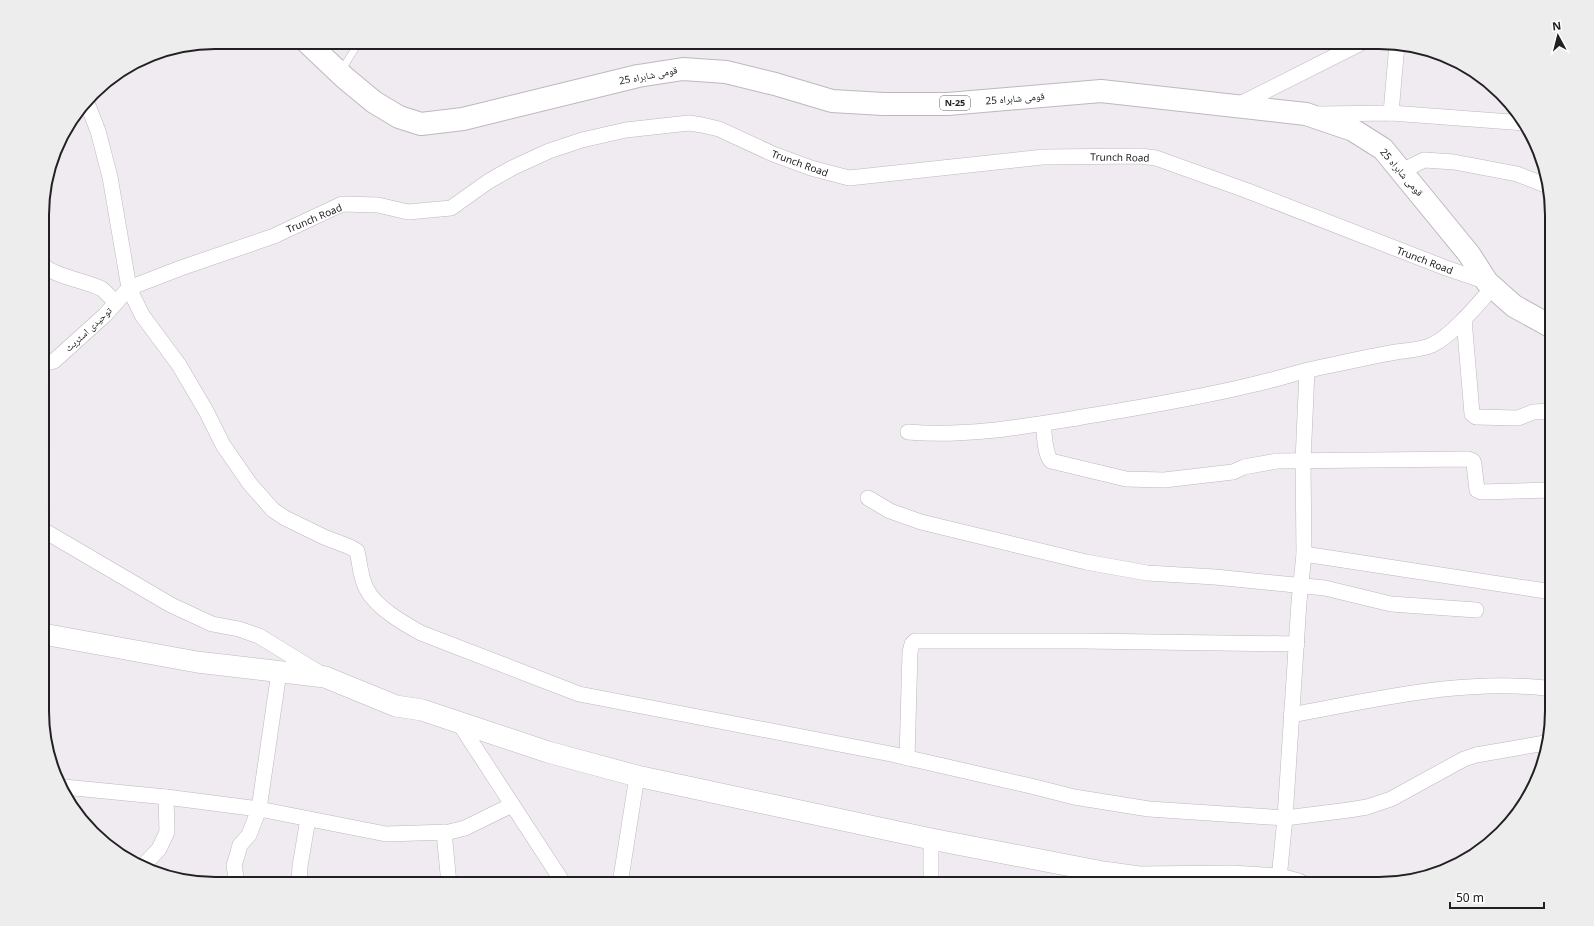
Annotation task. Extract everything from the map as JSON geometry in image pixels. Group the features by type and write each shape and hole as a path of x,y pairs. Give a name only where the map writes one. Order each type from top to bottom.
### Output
{"highway":[{"name":"قومی شاہراہ 25","path":"314,49 340,73 380,106 399,117 421,124 463,119 638,76 683,69 726,72 775,84 832,101 883,104 948,104 1101,91 1306,114 1353,130 1383,149 1469,254 1490,285 1514,306 1545,323"}],"street":[{"path":"1236,107 1349,49"},
{"path":"1391,112 1397,50"},
{"path":"89,107 98,131 110,177 129,288 142,315 180,365 206,411 223,446 250,484 273,510 285,518 324,537 350,546 357,551 366,589 387,611 402,622 422,633 578,694 907,758 1074,797 1150,809 1285,818 1367,807 1392,798 1426,781 1464,759 1476,755 1542,744"},
{"path":"1306,114 1391,112 1517,122"},
{"name":"Trunch Road","path":"129,288 181,268 274,236 342,204 378,205 408,212 451,208 489,181 512,168 549,151 582,140 626,130 689,123 719,129 773,154 811,168 849,178 1043,157 1140,156 1156,158 1248,191 1490,285"},
{"path":"1402,171 1424,160 1454,162 1517,174 1542,184"},
{"path":"49,270 102,289 116,302"},
{"path":"908,432 953,434 1043,424 1218,392 1307,371 1427,347 1440,340 1464,319 1490,285"},
{"name":"توحیدی اسٹریٹ","path":"49,362 54,361 105,315 129,288"},
{"path":"1464,319 1472,414 1476,418 1518,418 1533,412 1545,411"},
{"path":"1288,877 1285,818 1291,715 1304,554 1303,461 1305,401 1308,381 1307,371"},
{"path":"1043,424 1048,457 1051,461 1126,479 1164,480 1233,472 1244,466 1277,461 1468,459 1473,460 1476,486 1477,490 1481,492 1545,490"},
{"path":"868,498 890,511 922,522 1086,562 1147,573 1301,585 1332,589 1391,604 1476,610"},
{"path":"49,533 171,605 212,624 239,629 259,636 325,677 396,706 422,710 548,752 637,776 931,839 1104,872 1139,877"},
{"path":"1304,554 1545,591"},
{"path":"49,635 197,662 325,677"},
{"path":"907,758 910,652 912,644 915,642 1084,641 1297,644"},
{"path":"236,877 234,865 236,856 240,845 249,835 259,809 279,672"},
{"path":"1291,715 1410,693 1441,689 1515,686 1545,688"},
{"path":"459,723 559,877"},
{"path":"621,877 637,776"},
{"path":"67,787 166,797 259,809 377,833 444,832 465,828 512,805"},
{"path":"147,862 159,849 168,832 166,797"},
{"path":"299,877 308,819"},
{"path":"444,832 448,877"},
{"path":"931,839 931,877"}],"lane":[{"path":"340,73 355,49"}]}
